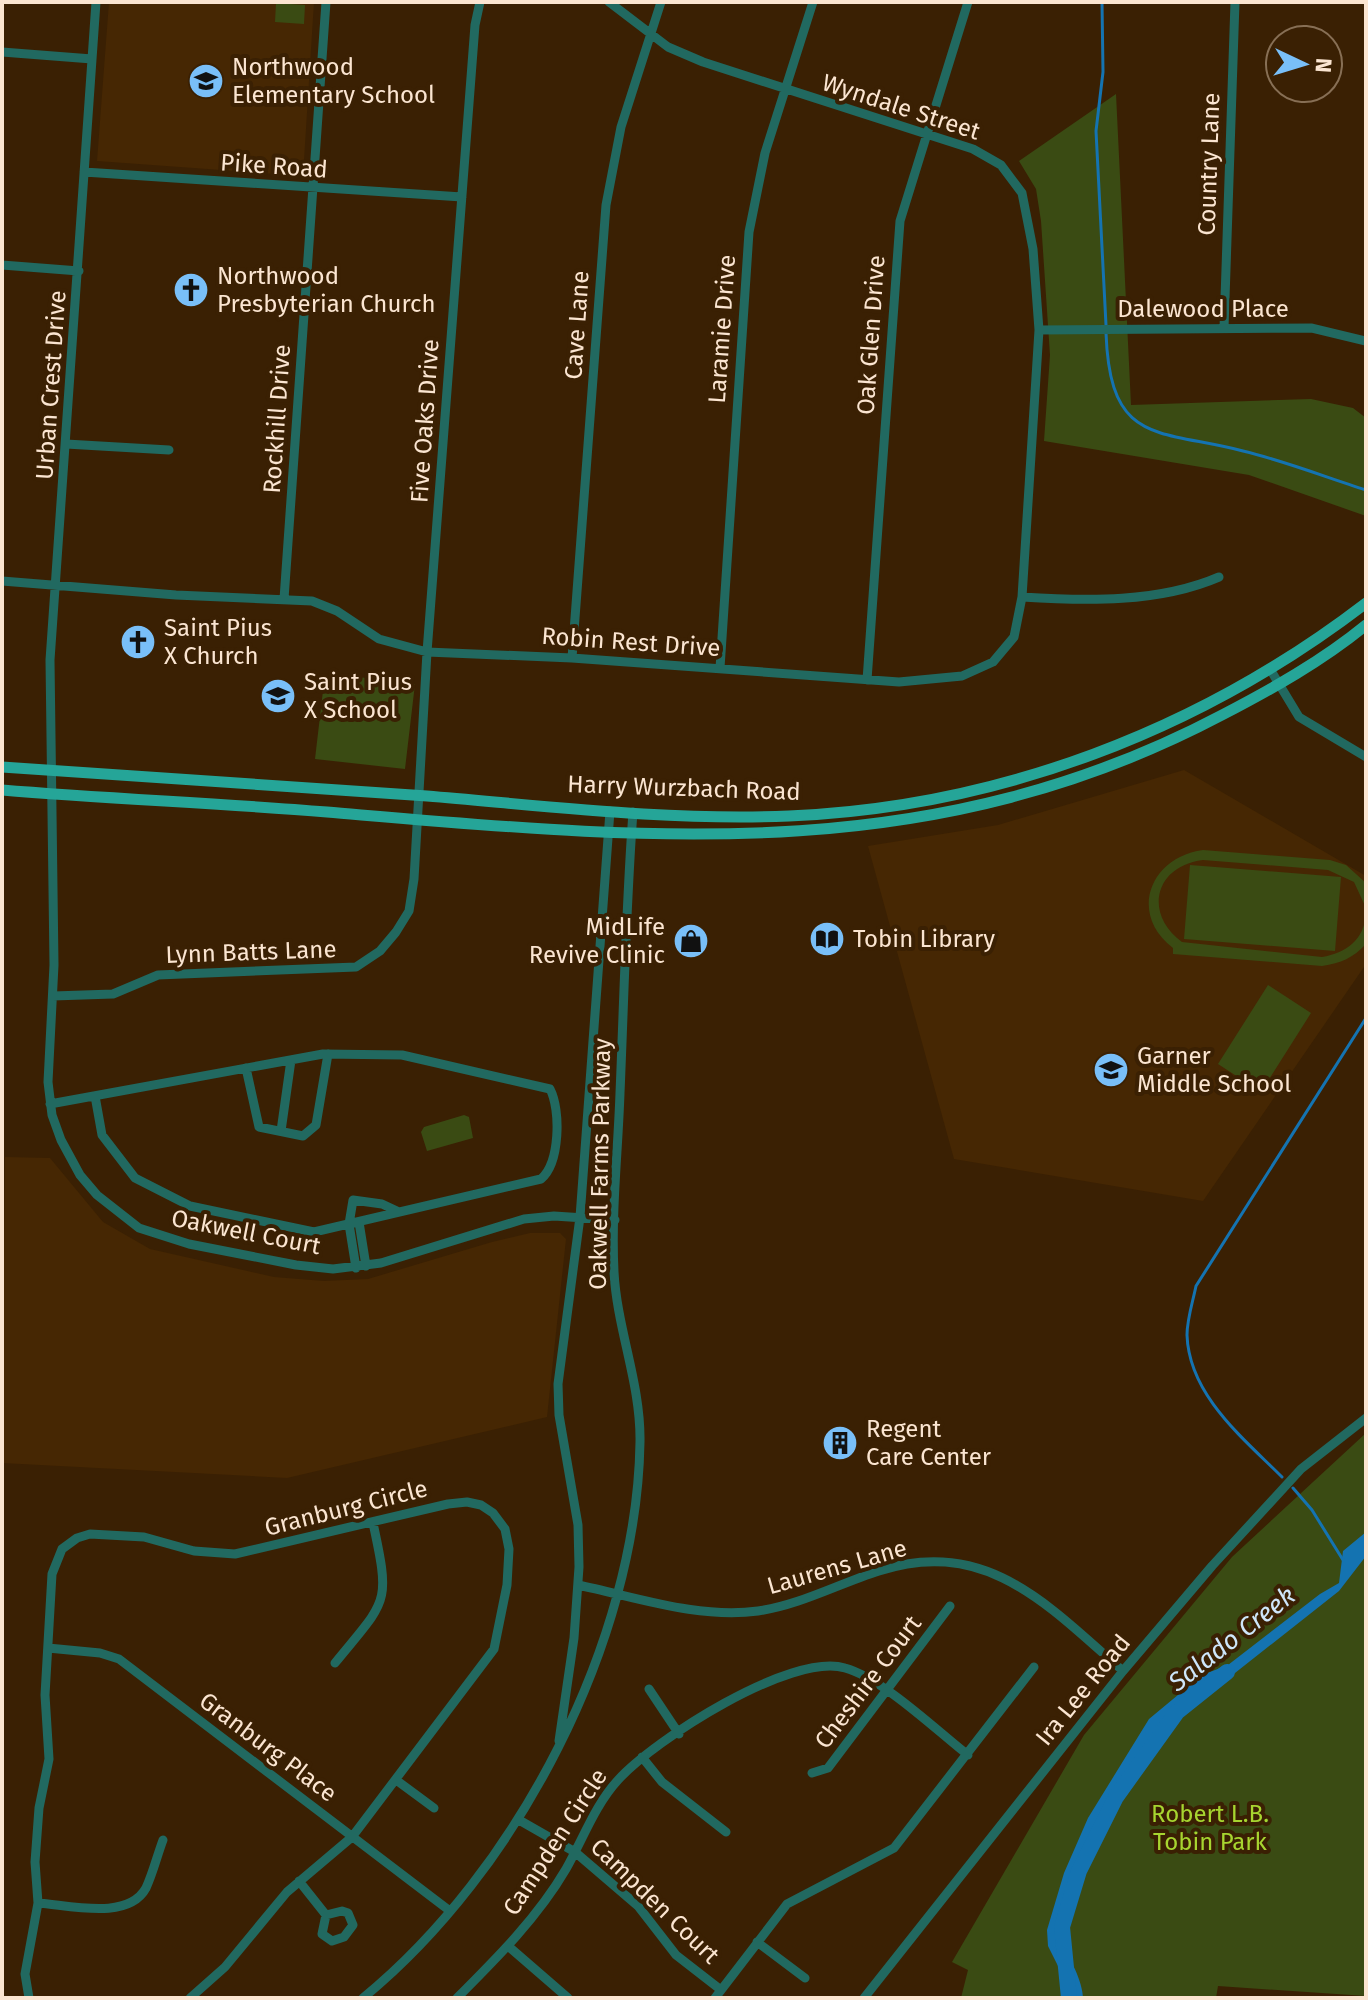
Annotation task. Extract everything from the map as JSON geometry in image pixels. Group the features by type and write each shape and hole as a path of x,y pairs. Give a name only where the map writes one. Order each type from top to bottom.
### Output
{"main road":[{"name":"Harry Wurzbach Road","path":"2,767 610,811 759,817 934,799 975,791 1115,748 1194,712 1270,669 1366,603"},
{"name":"Harry Wurzbach Road","path":"2,790 632,835 760,834 876,825 1019,798 1171,742 1278,686 1363,628"}],"street":[{"name":"Urban Crest Drive","path":"49,794 50,660 96,2"},
{"name":"Rockhill Drive","path":"284,599 326,2"},
{"name":"Five Oaks Drive","path":"421,796 427,652 480,2"},
{"name":"Wyndale Street","path":"609,2 668,47 703,62 986,156 1001,165 1022,193 1031,234 1039,330 1022,597"},
{"name":"Cave Lane","path":"572,658 606,205 621,127 661,2"},
{"name":"Laramie Drive","path":"720,668 749,232 765,153 787,92 813,2"},
{"name":"Oak Glen Drive","path":"867,680 900,221 968,2"},
{"name":"Country Lane","path":"1224,328 1235,2"},
{"path":"2,52 92,59"},
{"name":"Pike Road","path":"84,172 462,197"},
{"path":"2,265 79,271"},
{"name":"Dalewood Place","path":"1039,330 1312,328 1366,341"},
{"path":"66,444 169,450"},
{"path":"1022,597 1155,594 1219,577"},
{"name":"Robin Rest Drive","path":"2,581 176,595 284,599 325,605 379,639 427,652 572,658 919,682 962,676 983,668 1001,655 1014,637 1022,597"},
{"path":"1270,669 1299,717 1366,757"},
{"path":"1115,748 1121,762"},
{"name":"Oakwell Court","path":"49,794 53,996 50,1104 61,1140 80,1175 97,1195 139,1228 189,1244 296,1265 361,1267 524,1219 580,1217 615,1220"},
{"name":"Lynn Batts Lane","path":"53,996 113,994 158,975 328,970 364,963 388,942 409,911 421,796"},
{"path":"934,799 938,814"},
{"name":"Oakwell Farms Parkway","path":"559,1741 559,1724 570,1672 578,1585 578,1525 559,1415 558,1384 580,1217 610,811"},
{"name":"Oakwell Farms Parkway","path":"363,1998 473,1885 519,1820 590,1677 617,1593 632,1518 640,1443 637,1402 617,1303 615,1220 633,812"},
{"path":"792,816 795,832"},
{"path":"759,817 760,834"},
{"path":"50,1104 328,1054 402,1055 550,1089 557,1103 552,1167 541,1179 314,1232 190,1206 135,1178 116,1158 102,1135 95,1096"},
{"path":"246,1068 259,1127 303,1136 316,1125 328,1054"},
{"path":"281,1131 291,1060"},
{"path":"361,1267 353,1200 382,1204 397,1211"},
{"name":"Ira Lee Road","path":"864,1998 1123,1671 1293,1478 1322,1450 1366,1418"},
{"name":"Ira Lee Road","path":"1354,1428 1366,1424"},
{"name":"Granburg Circle","path":"29,1998 25,1974 38,1903 35,1862 39,1808 49,1759 45,1709 48,1648 55,1561 62,1549 77,1538 90,1534 144,1537 221,1555 248,1552 467,1502 493,1513 505,1529 508,1543 507,1585 494,1649 352,1837 299,1881 225,1967 190,1998"},
{"path":"335,1663 383,1598 384,1574 373,1523"},
{"name":"Laurens Lane","path":"578,1585 700,1611 757,1611 799,1601 880,1570 933,1562 958,1563 989,1571 1023,1587 1123,1671"},
{"name":"Cheshire Court","path":"812,1773 828,1768 950,1606"},
{"name":"Granburg Place","path":"48,1648 100,1653 119,1659 450,1911"},
{"name":"Campden Circle","path":"457,1998 508,1946 565,1870 608,1792 642,1757 759,1685 807,1667 846,1668 885,1691 968,1755"},
{"path":"718,1994 775,1917 802,1893 894,1848 1034,1667"},
{"path":"570,1672 590,1677"},
{"path":"649,1689 679,1734"},
{"path":"642,1757 662,1782 726,1832"},
{"path":"396,1780 434,1808"},
{"name":"Campden Court","path":"519,1820 575,1852 638,1906 676,1955 718,1994"},
{"path":"38,1903 114,1908 128,1905 144,1892 163,1840"},
{"path":"299,1881 326,1915"},
{"path":"757,1942 805,1978"},
{"path":"508,1946 568,1998"}],"shaded area":[{"name":"Northwood Elementary School","path":"109,2 314,2 303,176 97,161"},
{"name":"Garner Middle School","path":"1184,770 1366,876 1366,964 1203,1201 954,1159 868,846 998,825"},
{"path":"5,1157 50,1158 103,1222 150,1249 274,1277 324,1281 368,1279 492,1242 530,1233 560,1233 566,1239 547,1417 287,1478 2,1463"}],"green space":[{"path":"276,3 305,5 304,24 275,22"},
{"path":"1116,94 1131,405 1311,399 1353,408 1366,418 1366,516 1249,475 1044,441 1050,355 1041,221 1036,189 1019,161"},
{"path":"334,674 415,684 405,769 315,759 324,682"},
{"path":"1203,850 1330,860 1346,865 1366,883 1366,908 1354,882 1328,870 1203,860 1174,871 1160,892 1162,918 1182,942 1322,957 1352,944 1362,931 1366,914 1366,944 1346,959 1322,966 1173,954 1173,948 1159,934 1151,919 1151,889 1158,875 1170,863"},
{"path":"1190,865 1341,877 1335,951 1184,939"},
{"path":"1268,985 1311,1013 1261,1092 1218,1064"},
{"path":"464,1115 469,1117 473,1138 427,1151 421,1132 424,1127"},
{"name":"Robert L.B. Tobin Park","path":"1366,1433 1366,1996 1218,1986 1216,1998 961,1998 968,1970 952,1962 1084,1735 1232,1557"}],"water":[{"path":"1366,1532 1366,1556 1339,1591 1235,1673 1182,1703 1152,1737 1131,1769 1123,1795 1081,1862 1058,1928 1059,1944 1075,1970 1083,1998 1065,1998 1060,1983 1064,1978 1048,1946 1047,1930 1064,1873 1088,1818 1149,1719 1202,1675 1228,1665 1320,1594 1339,1583 1343,1551"}],"waterway":[{"path":"1102,2 1103,72 1096,131 1106,325"},
{"path":"1106,333 1110,370 1117,396 1129,414 1144,426 1163,434 1259,455 1366,490"},
{"path":"1282,1477 1235,1431 1197,1377 1187,1335 1189,1316 1196,1286 1366,1018"},
{"path":"1293,1488 1312,1510 1343,1560"},
{"name":"Salado Creek","path":"1069,1998 1062,1927 1079,1871 1116,1797 1177,1712 1227,1672"}],"place":[{"name":"Northwood Elementary School","path":"206,81"},
{"name":"Northwood Presbyterian Church","path":"191,290"},
{"name":"Saint Pius X Church","path":"138,642"},
{"name":"Saint Pius X School","path":"278,696"},
{"name":"Tobin Library","path":"827,939"},
{"name":"MidLife Revive Clinic","path":"691,941"},
{"name":"Garner Middle School","path":"1111,1070"},
{"name":"Regent Care Center","path":"840,1443"}]}
